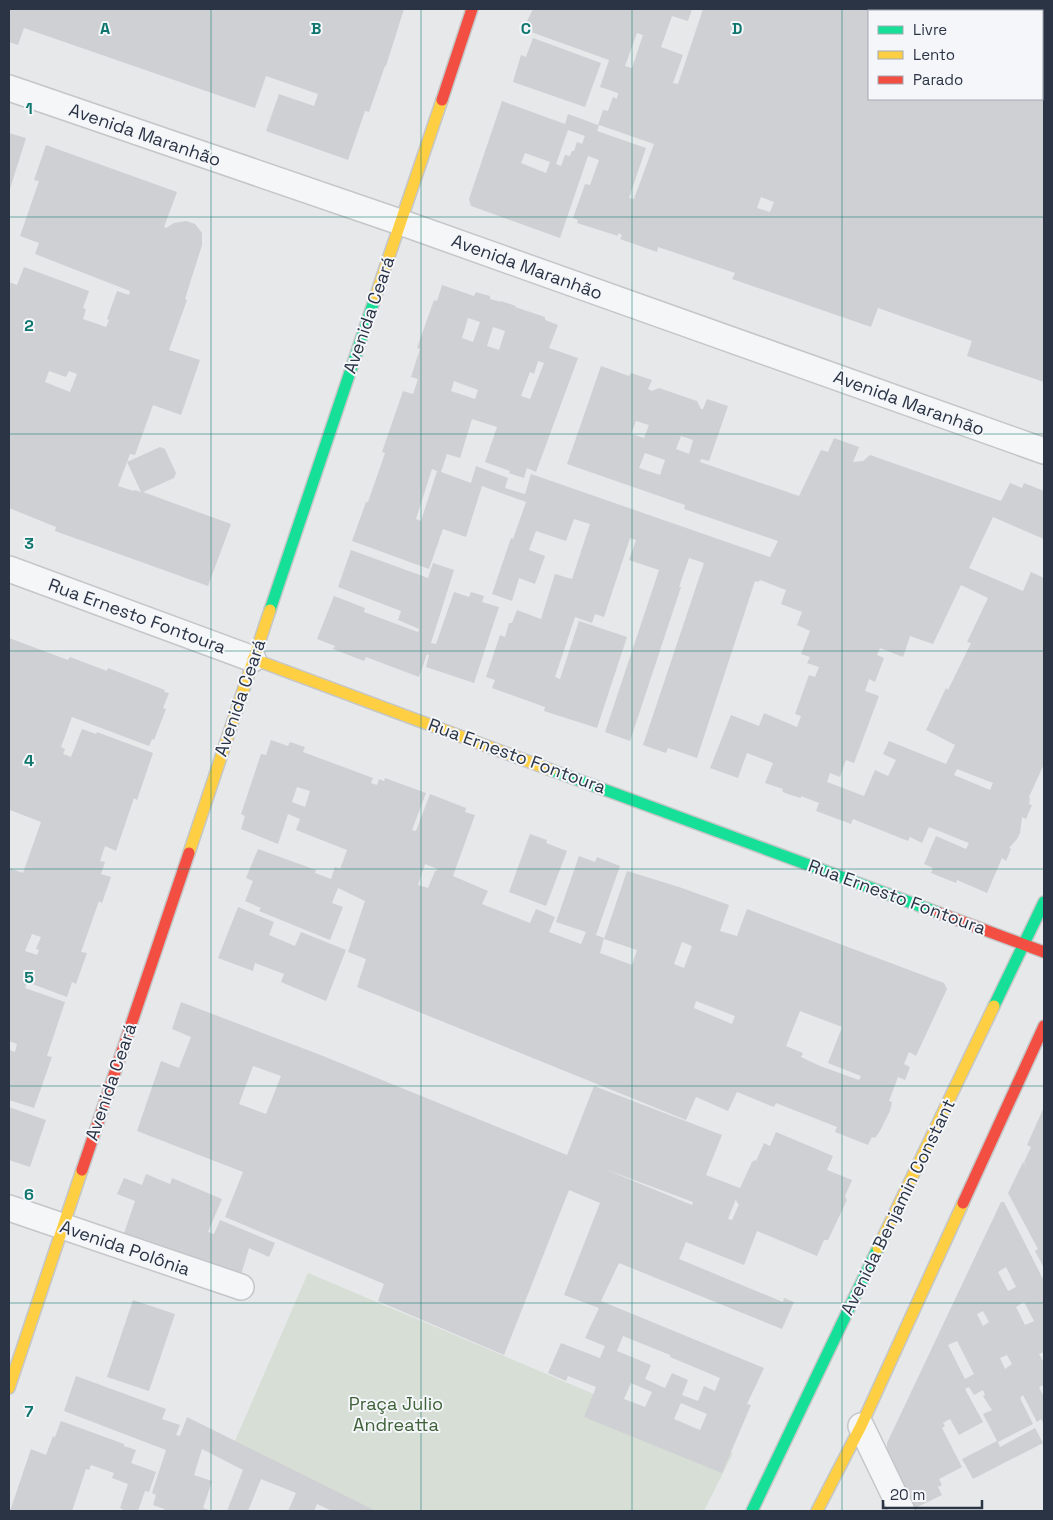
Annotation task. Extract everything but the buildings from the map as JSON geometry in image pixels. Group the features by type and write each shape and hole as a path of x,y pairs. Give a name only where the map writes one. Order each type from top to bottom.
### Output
{"street":[{"name":"Avenida Ceará","path":"9,1388 472,9"},
{"name":"Avenida Maranhão","path":"9,88 400,222 1044,451"},
{"name":"Rua Ernesto Fontoura","path":"9,569 254,658 1044,952"},
{"name":"Avenida Benjamin Constant","path":"752,1511 1044,902"},
{"path":"817,1511 861,1426 1044,1026"},
{"name":"Avenida Polônia","path":"9,1208 241,1287"},
{"path":"861,1426 902,1511"}],"green space":[{"name":"Praça Julio Andreatta","path":"308,1273 733,1453 704,1511 374,1511 235,1441"}],"traffic: fast":[{"path":"270,610 376,295"},
{"path":"551,770 939,913"},
{"path":"994,1006 1044,902"},
{"path":"752,1511 878,1248"}],"traffic: slow":[{"path":"376,295 442,100"},
{"path":"189,853 270,610"},
{"path":"253,659 551,770"},
{"path":"878,1248 994,1006"},
{"path":"9,1388 82,1170"},
{"path":"817,1511 861,1426 963,1203"}],"traffic: jam":[{"path":"442,100 472,9"},
{"path":"82,1170 189,853"},
{"path":"939,913 1044,952"},
{"path":"963,1203 1044,1026"}]}
